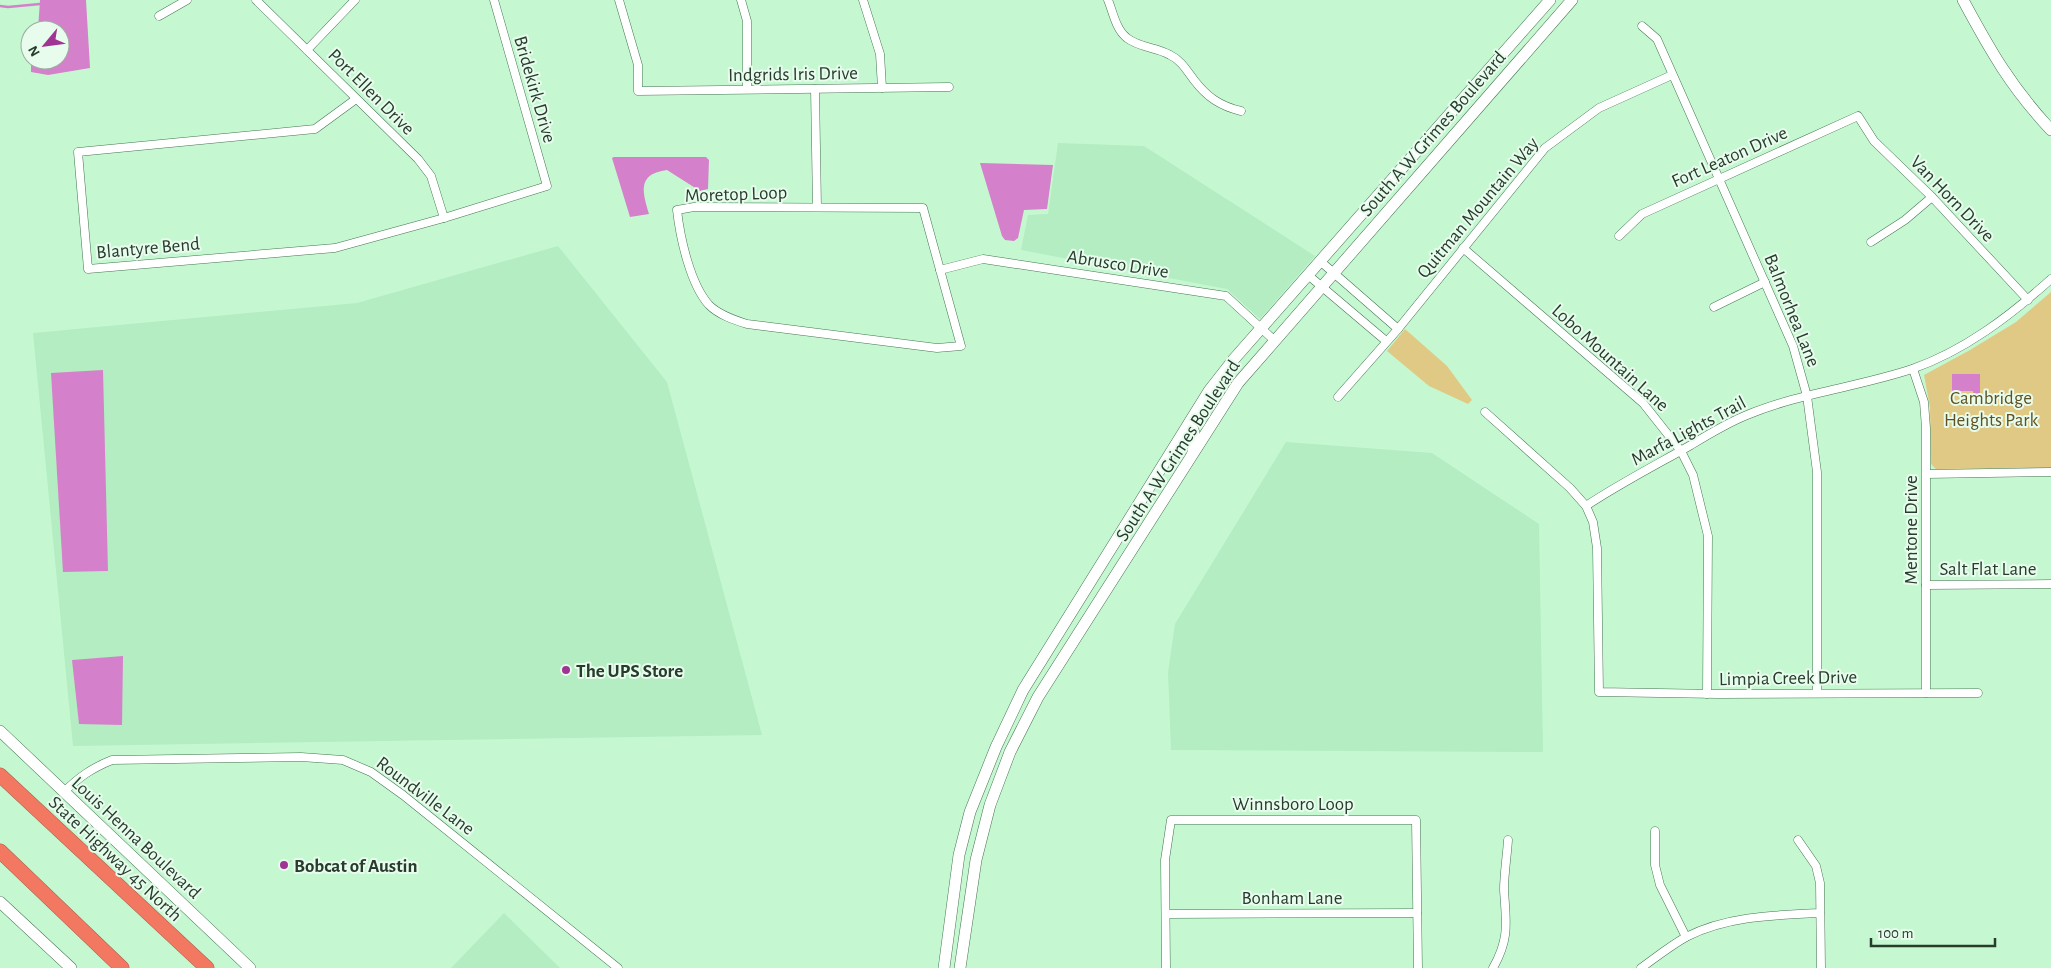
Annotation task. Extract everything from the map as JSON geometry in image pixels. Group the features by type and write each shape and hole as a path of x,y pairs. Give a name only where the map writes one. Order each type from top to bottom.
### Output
{"highway":[{"name":"State Highway 45 North","path":"0,775 207,968"},
{"path":"0,851 122,968"}],"main road":[{"name":"South A W Grimes Boulevard","path":"944,968 960,855 970,812 996,747 1024,690 1209,391 1261,328 1550,0"},
{"name":"South A W Grimes Boulevard","path":"960,968 976,860 990,805 1010,752 1038,697 1238,383 1572,0"},
{"path":"1963,0 2018,94 2051,130"},
{"path":"1495,62 1508,73"},
{"path":"1404,165 1418,177"},
{"path":"1190,422 1195,440 1192,457"},
{"path":"1055,639 1070,648"},
{"name":"Louis Henna Boulevard","path":"0,731 250,968"},
{"path":"996,747 1010,752"},
{"path":"0,902 72,968"}],"street":[{"path":"159,16 187,0"},
{"name":"Port Ellen Drive","path":"256,0 418,159 431,176 444,218"},
{"path":"307,50 355,0"},
{"name":"Bridekirk Drive","path":"494,0 547,186"},
{"name":"Indgrids Iris Drive","path":"619,0 638,65 638,91 949,87"},
{"path":"741,0 747,21 747,89"},
{"path":"863,0 880,54 882,88"},
{"path":"1108,0 1118,26 1126,38 1171,55 1186,68 1210,98 1226,108 1241,111"},
{"name":"Balmorhea Lane","path":"1642,26 1657,39 1719,178 1793,346 1807,396 1817,472 1817,692"},
{"name":"Quitman Mountain Way","path":"1338,397 1398,329 1545,148 1598,108 1672,75"},
{"path":"815,89 817,207"},
{"name":"Blantyre Bend","path":"356,99 315,129 78,152 88,269 335,248 444,218 547,186"},
{"name":"Fort Leaton Drive","path":"1619,236 1642,214 1858,116"},
{"name":"Van Horn Drive","path":"1858,116 1874,141 1932,197 2028,300"},
{"path":"1872,242 1905,220 1932,197"},
{"name":"Moretop Loop","path":"694,207 923,208 940,270 961,346 937,348 747,324 727,317 709,305 694,280 679,228 677,210 694,207"},
{"name":"Lobo Mountain Lane","path":"1463,248 1643,403 1681,450 1693,476 1708,536 1707,694"},
{"name":"Abrusco Drive","path":"940,270 983,259 1226,296 1275,341"},
{"path":"1320,261 1398,329"},
{"path":"1308,275 1386,341"},
{"name":"Marfa Lights Trail","path":"1586,506 1717,429 1748,415 1807,396 1857,385 1913,369 1967,343 2028,300 2051,279"},
{"path":"1714,307 1765,282"},
{"name":"Mentone Drive","path":"1913,369 1924,402 1927,474 1926,693"},
{"path":"1485,412 1561,480 1586,506"},
{"path":"1927,474 2051,472"},
{"name":"Limpia Creek Drive","path":"1586,506 1593,522 1597,548 1599,692 1707,694 1817,692 1978,693"},
{"name":"Salt Flat Lane","path":"1926,585 2051,584"},
{"name":"Roundville Lane","path":"64,792 82,775 112,760 300,757 343,760 372,772 403,795 618,968"},
{"name":"Winnsboro Loop","path":"1166,968 1165,860 1172,820 1416,820 1418,968"},
{"path":"1655,831 1655,865 1660,885 1686,937"},
{"path":"1493,968 1501,954 1507,934 1504,888 1508,840"},
{"path":"1798,840 1816,866 1820,883 1821,968"},
{"name":"Bonham Lane","path":"1167,914 1417,913"},
{"path":"1641,968 1686,937 1732,920 1772,915 1820,913"}],"shaded area":[{"path":"40,0 86,0 90,68 48,75 31,72 31,70 70,70 70,20 39,20"},
{"path":"1058,143 1144,146 1315,256 1260,319 1227,289 1021,250 1028,215 1048,214"},
{"path":"706,157 709,160 708,189 700,191 667,170 657,172 646,180 644,186 649,214 630,217 612,158"},
{"path":"980,163 1053,165 1047,209 1024,210 1018,238 1014,241 1005,240 1002,236"},
{"path":"558,246 667,382 762,735 73,746 33,333 357,303"},
{"path":"103,370 108,571 63,572 51,373"},
{"path":"1952,374 1980,374 1980,397 1974,397 1973,391 1952,391"},
{"path":"1286,442 1432,453 1539,524 1543,752 1171,750 1168,672 1175,624"},
{"path":"123,656 122,725 79,724 72,660"},
{"path":"504,913 560,968 451,968"}],"green space":[{"name":"Cambridge Heights Park","path":"2051,292 2051,468 1936,469 1931,464 1930,407 1924,375 2016,322"},
{"path":"1405,329 1447,366 1472,400 1468,404 1429,386 1387,351"}],"waterway":[{"path":"0,6 40,4"}],"place":[{"name":"The UPS Store","path":"566,670"},
{"name":"Bobcat of Austin","path":"284,865"}]}
